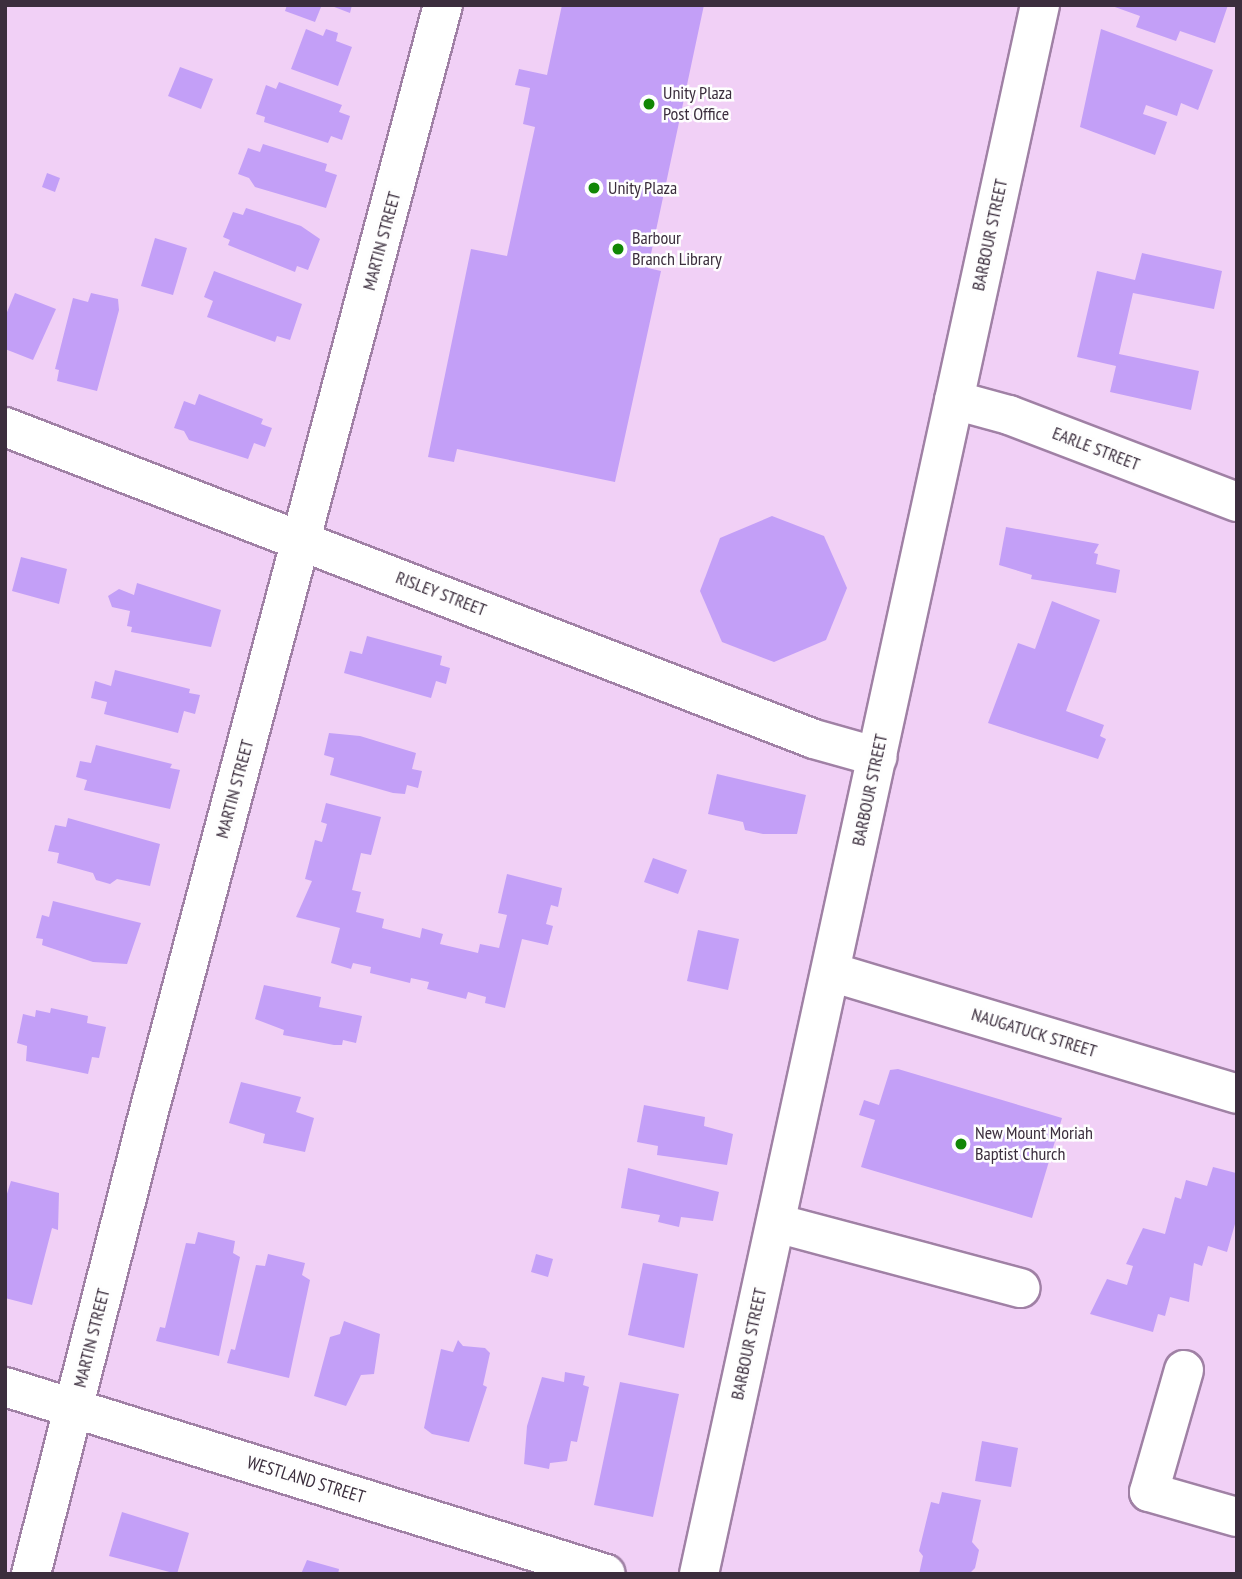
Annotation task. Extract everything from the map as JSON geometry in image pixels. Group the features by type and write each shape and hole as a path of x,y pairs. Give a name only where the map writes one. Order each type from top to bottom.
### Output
{"street":[{"name":"MARTIN STREET","path":"31,1574 152,1100 443,5"},
{"name":"BARBOUR STREET","path":"699,1574 1040,5"},
{"name":"EARLE STREET","path":"954,400 1009,415 1237,502"},
{"name":"RISLEY STREET","path":"5,427 814,739 878,757"},
{"name":"NAUGATUCK STREET","path":"831,972 1237,1094"},
{"path":"776,1223 1021,1289"},
{"path":"1184,1370 1149,1492 1237,1517"},
{"name":"WESTLAND STREET","path":"5,1387 606,1574"}],"building":[{"path":"287,5 321,7 315,22 285,11"},
{"path":"329,5 352,5 350,13"},
{"name":"Unity Plaza","path":"562,5 704,5 648,268 661,271 615,482 457,449 454,462 428,457 471,249 507,256 535,127 523,124 530,88 515,85 519,69 547,75"},
{"path":"1228,5 1215,43 1180,31 1176,41 1136,27 1140,16 1112,6"},
{"path":"306,29 323,36 326,29 338,33 336,41 352,47 338,86 291,69"},
{"path":"1101,29 1213,70 1198,110 1181,103 1177,116 1146,105 1143,114 1167,122 1155,155 1080,127"},
{"path":"180,67 213,79 201,109 168,96"},
{"path":"279,82 342,105 339,112 350,116 342,140 331,136 328,143 264,122 265,117 256,114 266,85 276,89"},
{"path":"263,144 327,164 325,171 337,175 326,208 255,187 249,178 238,174 248,148 260,152"},
{"path":"47,173 60,178 55,192 42,187"},
{"path":"246,208 301,226 320,239 308,270 297,266 295,272 228,245 230,240 223,237 233,212 243,215"},
{"path":"155,238 187,248 173,295 141,286"},
{"path":"1142,253 1222,271 1214,309 1133,293 1119,354 1199,371 1191,410 1110,392 1116,366 1077,357 1097,271 1135,280"},
{"path":"214,271 302,304 290,340 277,336 275,342 207,317 213,301 204,297"},
{"path":"15,293 56,309 33,360 5,349 5,317"},
{"path":"91,293 118,299 119,310 97,391 57,381 59,370 55,369 73,298 88,302"},
{"path":"199,394 263,419 261,424 272,428 265,447 254,443 248,459 189,440 184,431 174,428 184,401 195,405"},
{"path":"772,516 824,536 847,588 826,640 774,662 722,642 700,591 720,538"},
{"path":"1006,527 1099,544 1094,553 1098,554 1096,564 1120,570 1116,593 1031,579 1032,575 999,565"},
{"path":"21,557 67,569 59,604 12,591"},
{"path":"137,583 221,610 211,647 131,632 132,627 127,626 130,611 112,607 108,596 119,589 134,595"},
{"path":"1052,601 1100,620 1066,711 1104,725 1100,736 1106,739 1098,759 988,723 1018,643 1035,649"},
{"path":"367,636 442,656 440,665 450,668 446,684 436,681 431,698 344,673 350,651 362,654"},
{"path":"115,670 190,689 189,693 200,695 195,714 184,711 178,733 104,714 107,702 91,698 95,681 111,686"},
{"path":"329,733 360,736 416,753 412,769 422,771 418,788 407,785 405,794 393,793 330,775 334,758 324,755"},
{"path":"96,745 172,764 170,768 180,770 170,809 84,790 87,780 76,777 80,761 91,763"},
{"path":"717,774 806,795 797,834 763,834 745,830 743,822 708,814"},
{"path":"326,803 381,817 371,855 361,853 352,890 361,892 356,912 384,919 382,928 420,938 422,928 443,934 440,944 478,953 480,944 499,948 507,915 498,913 507,874 562,888 558,907 551,905 546,924 553,926 548,945 522,939 505,1008 485,1003 486,997 468,992 466,999 427,989 429,982 411,978 410,983 370,973 371,967 353,963 351,969 331,963 340,928 296,917 312,881 305,879 315,840 322,842 327,824 321,822"},
{"path":"68,818 160,844 150,886 117,879 110,884 96,880 93,873 57,863 59,853 48,851 55,825 66,827"},
{"path":"653,858 687,870 678,894 644,882"},
{"path":"53,901 141,923 127,964 93,962 42,945 43,939 36,938 42,915 49,917"},
{"path":"698,930 739,939 728,990 687,981"},
{"path":"264,985 321,997 319,1007 362,1016 356,1043 343,1040 342,1045 334,1045 283,1035 284,1030 255,1019"},
{"path":"51,1008 88,1016 87,1023 106,1027 99,1058 92,1057 88,1074 26,1061 27,1046 17,1043 23,1014 35,1017 36,1010 50,1013"},
{"name":"New Mount Moriah Baptist Church","path":"898,1069 1062,1118 1032,1218 861,1167 875,1120 859,1115 864,1100 879,1105 890,1070"},
{"path":"241,1082 301,1097 296,1112 314,1118 305,1152 263,1143 265,1134 229,1123"},
{"path":"644,1105 705,1117 704,1126 733,1134 727,1165 657,1155 658,1146 637,1142"},
{"path":"1213,1167 1236,1173 1237,1217 1227,1252 1208,1246 1202,1266 1194,1263 1189,1302 1170,1297 1165,1316 1158,1314 1153,1332 1090,1314 1107,1279 1127,1285 1133,1266 1126,1264 1143,1228 1165,1234 1175,1197 1181,1199 1186,1180 1207,1186"},
{"path":"628,1168 719,1192 713,1221 681,1217 679,1227 658,1222 660,1215 621,1208"},
{"path":"11,1181 59,1193 58,1230 52,1228 32,1305 5,1298 5,1200"},
{"path":"198,1232 235,1241 233,1253 240,1257 219,1356 156,1341 160,1327 165,1328 186,1243 195,1244"},
{"path":"268,1254 305,1263 302,1275 310,1280 289,1378 227,1363 231,1349 235,1350 256,1265 265,1266"},
{"path":"536,1254 553,1259 548,1277 531,1272"},
{"path":"643,1263 698,1274 684,1348 628,1335"},
{"path":"344,1321 380,1334 374,1374 361,1375 346,1406 314,1396 330,1337 340,1334"},
{"path":"458,1340 463,1346 485,1348 490,1353 483,1385 487,1387 469,1442 432,1434 424,1428 441,1349 453,1352"},
{"path":"565,1372 585,1376 583,1385 589,1387 577,1442 571,1441 567,1461 550,1463 549,1469 524,1464 527,1426 542,1377 564,1382"},
{"path":"620,1382 679,1394 653,1517 594,1505"},
{"path":"982,1441 1018,1448 1011,1487 975,1481"},
{"path":"942,1492 981,1500 972,1542 979,1550 975,1568 969,1574 919,1574 923,1556 919,1551 931,1502 939,1504"},
{"path":"122,1512 189,1533 177,1574 109,1556"},
{"path":"307,1560 339,1569 338,1574 301,1574"}],"place":[{"name":"Unity Plaza Post Office","path":"649,104"},
{"name":"Unity Plaza","path":"594,188"},
{"name":"Barbour Branch Library","path":"618,249"},
{"name":"New Mount Moriah Baptist Church","path":"961,1144"}]}
